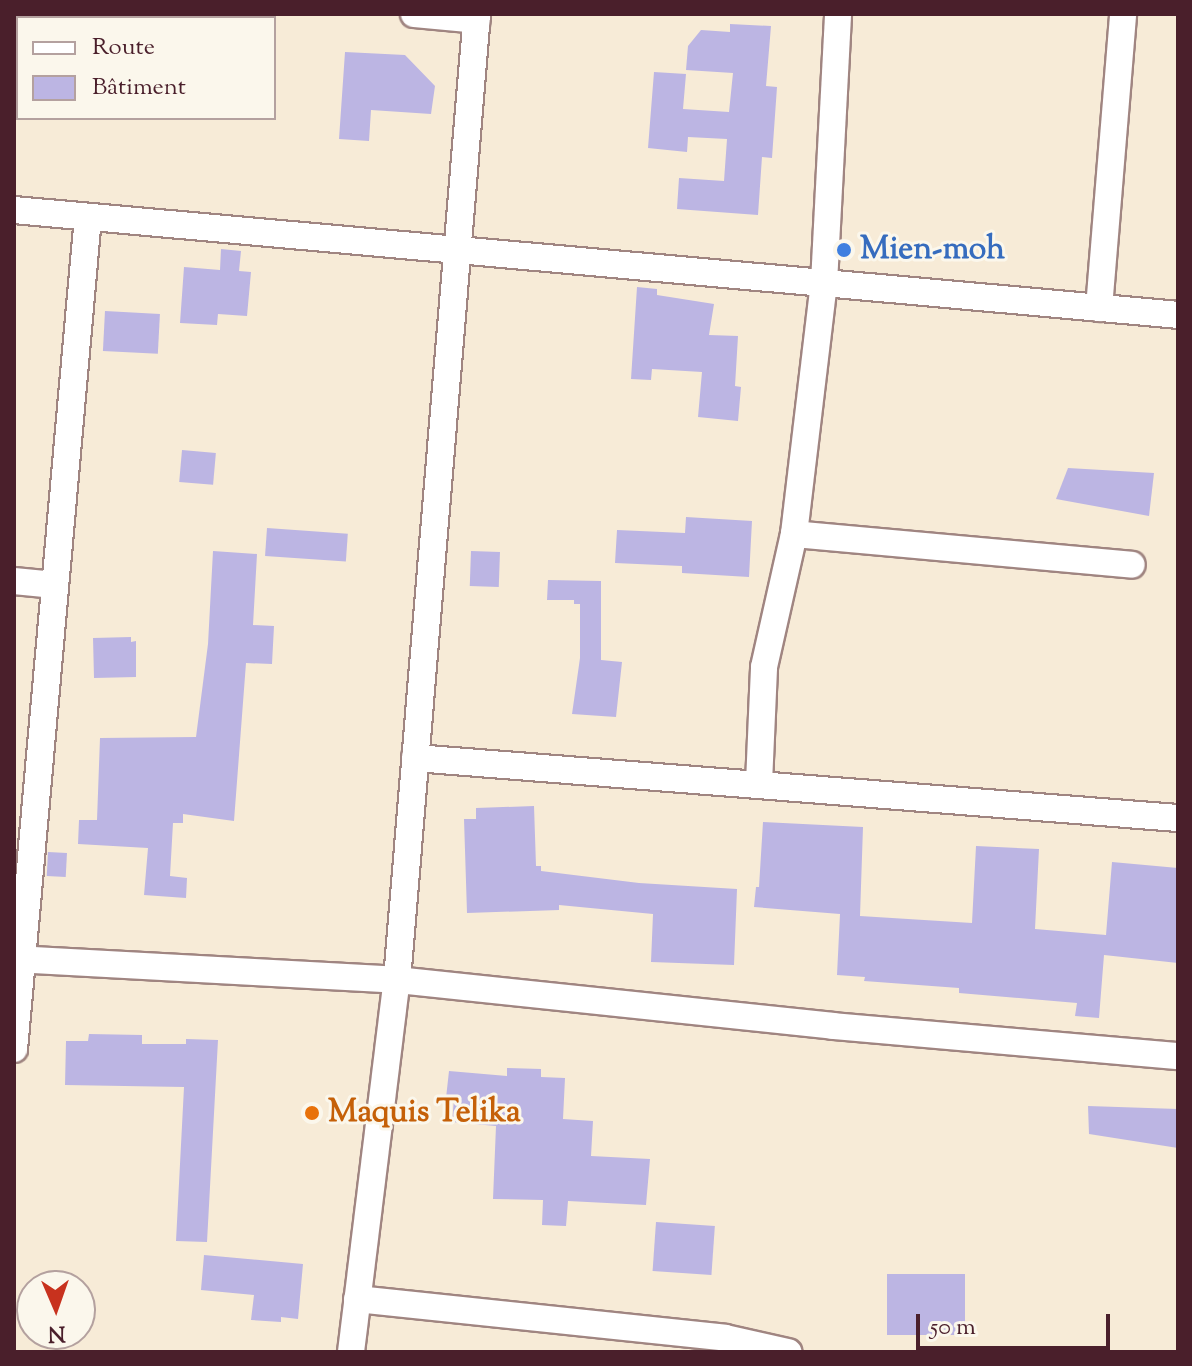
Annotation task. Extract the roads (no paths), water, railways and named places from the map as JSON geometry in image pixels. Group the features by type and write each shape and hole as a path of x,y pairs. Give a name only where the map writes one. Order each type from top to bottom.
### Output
{"street":[{"path":"351,1352 397,980 455,250 477,17 414,14"},
{"path":"759,783 764,667 794,534 824,283 838,14"},
{"path":"1099,308 1123,14"},
{"path":"14,210 1178,315"},
{"path":"14,1049 18,960 88,217"},
{"path":"794,534 1132,565"},
{"path":"14,581 55,585"},
{"path":"415,758 1178,818"},
{"path":"18,960 397,980 833,1026 1178,1056"},
{"path":"357,1299 788,1352"}],"place":[{"name":"Mien-moh","path":"844,250"},
{"name":"Maquis Telika","path":"312,1113"}]}
